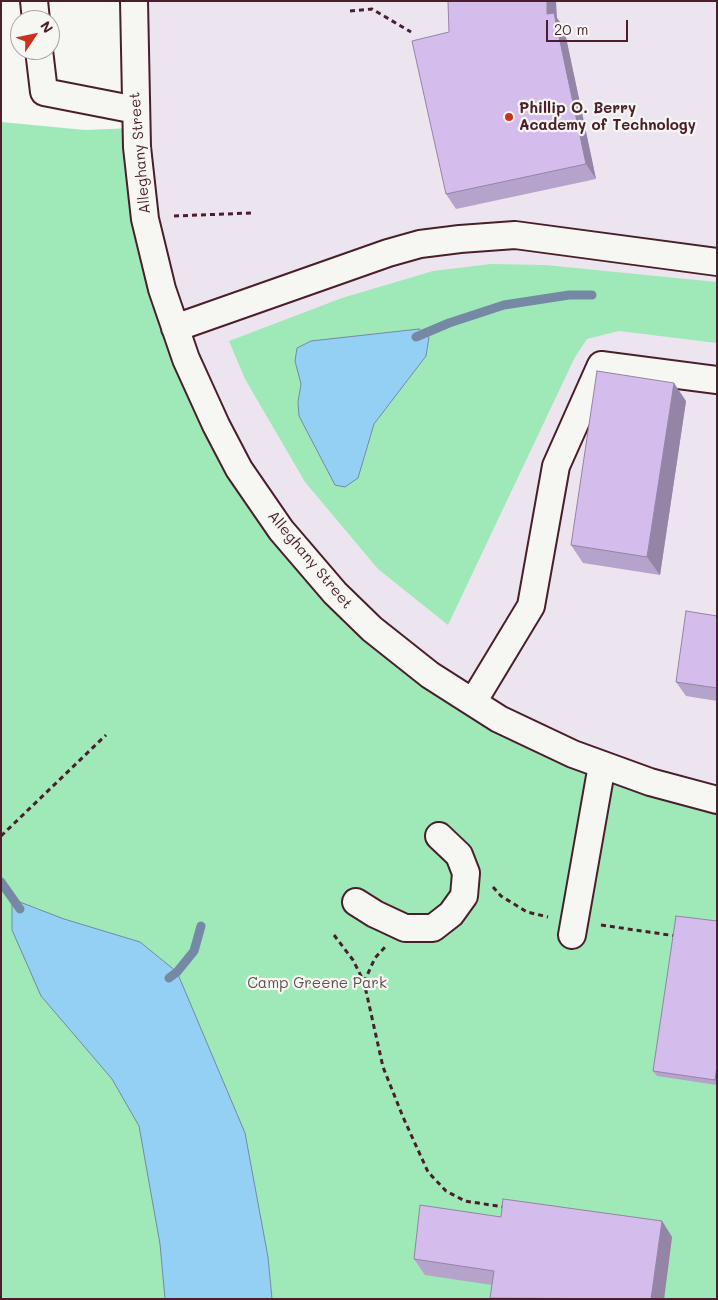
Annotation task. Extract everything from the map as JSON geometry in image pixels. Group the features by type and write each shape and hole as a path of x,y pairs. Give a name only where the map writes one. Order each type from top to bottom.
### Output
{"street":[{"name":"Alleghany Street","path":"134,1 137,147 145,219 162,289 186,359 216,426 239,469 280,530 335,593 372,629 430,675 499,719 573,754 602,765 650,782 717,800"},
{"path":"40,60 44,92 136,110"},
{"path":"175,328 388,254 420,244 460,238 515,235 717,262"},
{"path":"473,702 531,606 556,466 601,365 717,380"},
{"path":"572,935 602,765"},
{"path":"356,902 375,914 405,928 433,928 451,914 464,896 466,873 459,855 439,836"}],"path":[{"path":"350,10 372,9 411,32"},
{"path":"174,216 251,213"},
{"path":"1,836 106,735"},
{"path":"334,935 354,960 364,982 382,1068 402,1118 428,1172 446,1191 465,1201 505,1207 504,1216"},
{"path":"364,982 374,958 389,945"}],"shaded area":[{"path":"136,1 717,1 717,792 654,776 497,712 336,590 218,425 149,219"}],"green space":[{"name":"Camp Greene Park","path":"1,122 85,130 133,128 143,217 234,466 430,680 717,806 717,1299 1,1299"},
{"path":"491,264 545,265 717,282 717,343 619,331 587,339 575,357 448,625 378,569 305,482 245,379 229,341 342,298 433,271","holes":["426,356 374,424 364,459 298,402 301,384"]}],"water":[{"path":"419,329 429,337 426,356 374,424 358,478 345,487 335,485 299,416 298,402 301,384 295,361 297,348 311,341"},
{"path":"12,899 64,919 140,942 177,972 245,1133 268,1257 272,1299 165,1299 160,1244 139,1126 112,1079 41,996 12,930"}],"building":[{"name":"Phillip O. Berry Academy of Technology","path":"448,1 547,1 547,14 554,13 586,164 446,194 412,41 449,32"},
{"path":"597,371 674,383 647,557 571,545"},
{"path":"686,611 717,616 717,688 676,682"},
{"path":"676,916 717,921 717,1066 715,1080 653,1071"},
{"path":"503,1199 662,1221 651,1299 490,1298 494,1271 414,1259 420,1205 501,1217"}],"waterway":[{"path":"416,337 449,323 504,305 569,295 592,295"},
{"path":"1,882 20,909"},
{"path":"169,978 177,972 194,951 201,926"}],"place":[{"name":"Phillip O. Berry Academy of Technology","path":"509,117"}]}
